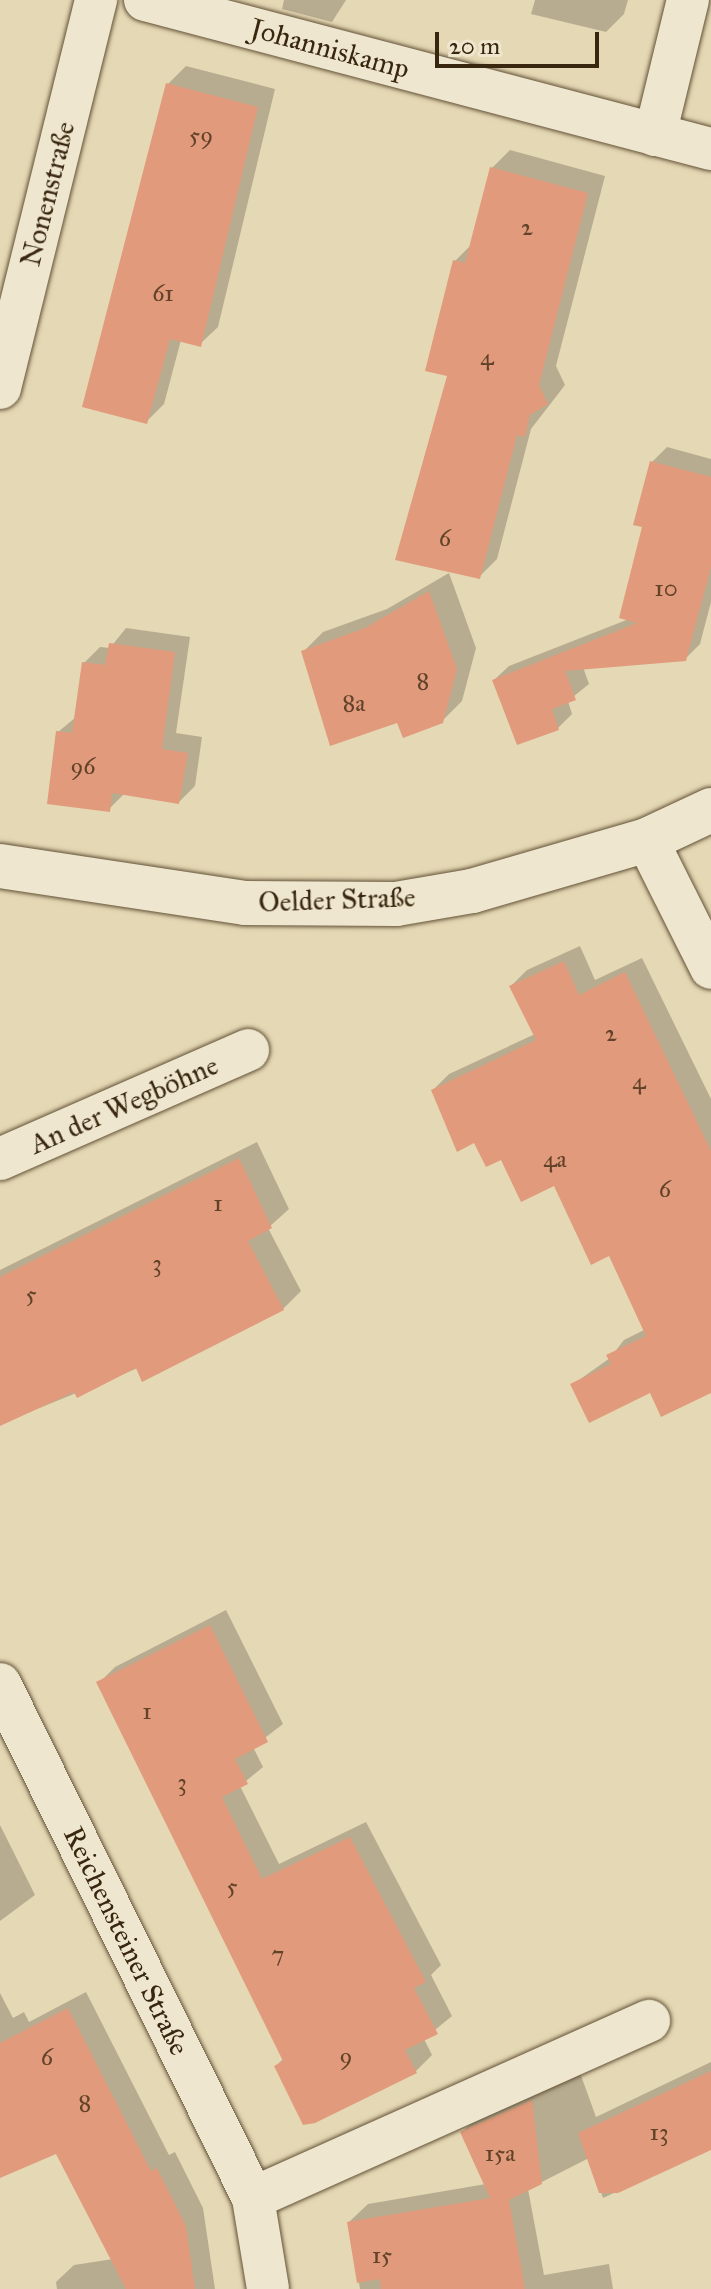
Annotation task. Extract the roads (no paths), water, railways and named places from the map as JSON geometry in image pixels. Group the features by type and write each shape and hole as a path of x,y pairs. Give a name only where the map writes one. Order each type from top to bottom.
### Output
{"street":[{"name":"Nonenstraße","path":"0,388 96,0"},
{"name":"Johanniskamp","path":"145,0 711,149"},
{"path":"655,135 688,0"},
{"name":"Oelder Straße","path":"0,866 245,903 396,904 472,891 647,840 711,810"},
{"path":"647,840 711,968"},
{"name":"An der Wegböhne","path":"0,1159 248,1050"},
{"name":"Reichensteiner Straße","path":"0,1684 253,2198 268,2289"},
{"path":"253,2198 649,2021"}]}
